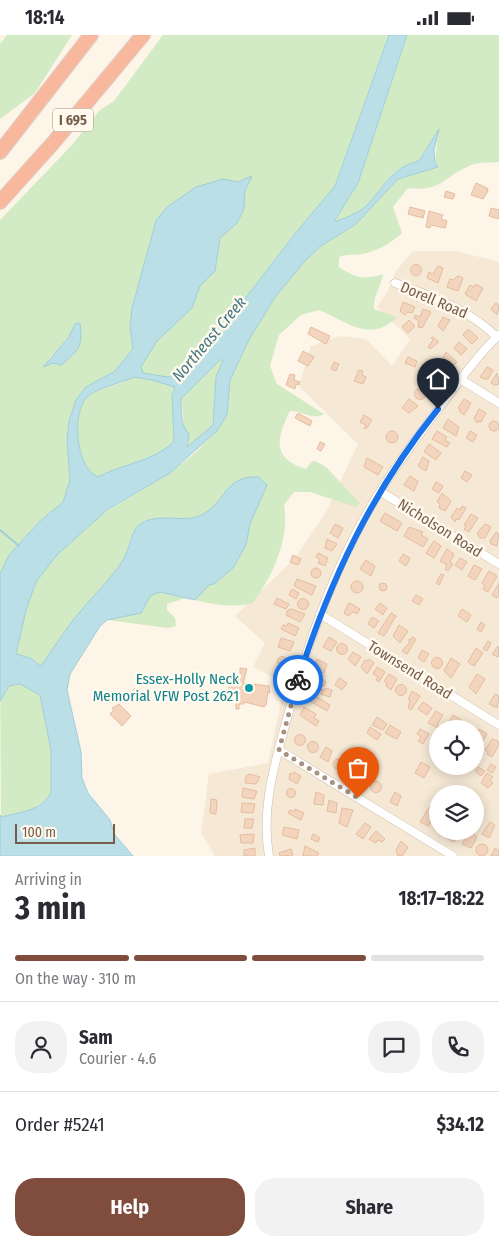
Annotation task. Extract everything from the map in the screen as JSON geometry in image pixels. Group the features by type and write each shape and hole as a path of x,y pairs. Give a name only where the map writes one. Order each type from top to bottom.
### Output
{"highway":[{"name":"I 695","path":"0,152 91,35"},
{"name":"I 695","path":"0,202 53,143 143,35"}],"street":[{"name":"Dorell Road","path":"395,283 459,308 498,336"},
{"path":"269,856 266,832 268,799 279,750 297,682 320,614 350,544 418,434 460,379 498,336"},
{"path":"460,379 499,403"},
{"name":"Nicholson Road","path":"381,492 499,565"},
{"name":"Townsend Road","path":"320,614 499,725"},
{"path":"279,750 453,856"}],"shaded area":[{"path":"413,251 456,251 499,262 499,856 215,856 201,833 209,774 268,763 285,683 253,667 265,643 235,616 295,558 326,512 358,444 299,386 311,346 340,336 366,339 392,366 410,339 377,307 387,292 396,271"}],"green space":[{"path":"7,35 72,35 35,93 0,119 0,44"},
{"path":"163,35 389,35 335,186 294,235 208,348 180,375 172,396 175,441 172,452 81,494 91,474 82,457 78,435 77,424 82,404 87,397 95,392 124,382 134,349 115,371 86,387 69,421 67,441 70,480 63,502 40,521 9,555 0,574 0,220 71,146 100,110 114,101","holes":["75,325 70,358 50,363 48,360 69,337"]},
{"path":"407,35 499,35 499,162 471,165 429,188 408,188 393,207 402,233 379,249 362,254 339,257 339,267 355,276 371,277 383,274 374,309 397,317 387,325 378,329 368,330 349,325 319,310 301,315 279,335 270,366 277,384 324,414 311,416 290,411 280,439 282,454 295,465 306,469 311,462 315,461 326,467 360,503 356,507 310,492 294,492 284,505 284,531 278,556 267,581 253,603 224,605 195,600 209,584 213,584 206,578 198,594 167,604 167,610 175,618 176,626 168,628 107,620 100,626 70,674 67,690 81,752 82,778 93,807 110,839 122,856 55,856 50,841 51,826 54,819 69,801 74,810 78,808 79,803 75,747 63,696 62,682 66,646 95,609 94,604 64,641 50,669 58,679 57,693 68,741 71,764 71,795 49,798 29,811 1,817 0,653 14,613 40,562 59,552 42,554 64,525 84,521 102,514 170,473 195,453 217,431 227,415 230,380 250,338 276,296 304,262 321,246 356,224 398,179 438,167 435,163 438,131 419,161 408,164 393,174 366,207 334,223 358,183","holes":["11,662 48,693 26,681 16,671"]},
{"path":"220,360 223,360 216,377 213,425 187,448 181,399"}],"water":[{"path":"389,35 407,35 358,183 334,222 363,209 394,173 409,164 419,161 439,129 434,150 435,163 438,167 398,179 356,224 321,246 304,262 276,296 250,338 230,380 227,415 217,431 170,473 107,510 57,555 36,582 26,610 16,654 30,658 41,666 72,621 119,566 139,525 155,519 198,517 212,507 233,484 248,477 259,477 267,485 250,524 246,545 233,568 214,584 209,585 195,600 160,592 150,596 141,613 107,620 100,626 70,674 67,690 81,752 82,778 88,793 110,820 115,835 133,856 0,856 0,815 1,817 15,814 37,807 48,798 51,792 51,750 40,695 20,684 9,686 0,701 0,574 9,555 40,521 63,502 70,480 67,441 69,421 76,400 86,387 115,371 133,349 130,327 132,308 156,221 167,207 196,187 223,179 238,182 252,176 245,191 244,209 237,223 220,238 215,271 200,286 192,308 157,341 141,367 143,373 168,377 180,375 193,363 335,186","holes":["220,360 223,360 216,377 213,425 187,447 189,434 183,423 181,399","134,377 175,387 172,396 174,441 159,453 98,477 91,472 85,463 78,440 79,415 82,405 87,397 96,391"]},
{"path":"80,323 81,338 76,351 61,365 53,363 43,367 69,337 75,324"}],"building":[{"path":"476,183 487,188 488,191 483,199 471,195"},
{"path":"446,191 455,194 453,199 444,197"},
{"path":"410,207 425,211 423,218 408,214"},
{"path":"491,208 499,210 499,219 489,216"},
{"path":"429,211 443,215 441,219 447,221 445,228 431,225 430,228 426,227"},
{"path":"414,265 418,265 421,270 420,274 414,275 411,272 411,268"},
{"path":"438,266 443,268 438,283 427,278 429,272 433,274"},
{"path":"458,276 463,278 458,291 447,287 450,279 453,280"},
{"path":"476,284 483,288 476,301 465,294 470,285 474,287"},
{"path":"403,302 415,307 412,313 408,312 405,315 400,311"},
{"path":"496,303 499,306 497,315 491,309"},
{"path":"423,309 431,312 422,328 418,327 419,321 414,318 415,315 420,317"},
{"path":"443,317 450,320 443,331 438,326"},
{"path":"409,320 415,326 408,333 402,327"},
{"path":"311,327 330,336 326,344 308,334"},
{"path":"468,329 478,338 472,344 463,335"},
{"path":"433,337 439,342 430,349 428,347"},
{"path":"459,342 467,349 461,355 454,348"},
{"path":"303,351 314,357 308,366 298,361"},
{"path":"446,352 457,362 451,367 443,358"},
{"path":"408,357 417,361 415,367 405,363"},
{"path":"334,362 339,364 336,371 331,369"},
{"path":"430,365 434,368 436,365 444,372 439,378 427,369"},
{"path":"487,367 493,370 488,379 484,379 480,377"},
{"path":"359,370 363,371 362,375 366,377 363,384 354,381"},
{"path":"497,373 499,384 494,385 491,383"},
{"path":"290,374 295,375 294,380 300,382 299,385 296,384 295,389 286,385"},
{"path":"428,375 436,382 431,388 423,382 424,377"},
{"path":"418,389 422,389 425,394 424,398 418,399 415,396 415,392"},
{"path":"409,399 418,406 409,413 402,408"},
{"path":"464,399 471,403 464,415 458,408"},
{"path":"479,409 486,413 481,422 478,421 477,423 474,418"},
{"path":"298,413 312,421 310,426 295,418"},
{"path":"364,415 372,420 366,429 364,428 366,425 360,422"},
{"path":"448,419 459,427 456,436 443,428"},
{"path":"492,421 496,421 499,426 498,430 492,431 489,428 489,424"},
{"path":"392,431 398,437 392,443 386,437"},
{"path":"437,431 447,437 445,440 450,443 447,447 432,439"},
{"path":"470,431 477,435 473,442 466,438"},
{"path":"320,442 325,444 321,451 317,449"},
{"path":"429,444 441,453 436,460 424,452"},
{"path":"423,457 429,461 426,471 418,466"},
{"path":"367,458 383,467 378,475 364,467"},
{"path":"465,471 472,475 467,482 461,478"},
{"path":"410,476 418,481 414,491 404,485"},
{"path":"436,482 443,486 439,493 432,489"},
{"path":"442,493 451,501 445,511 439,508 440,504 437,502"},
{"path":"462,506 466,508 459,520 456,519 455,522 451,517 457,508 460,510"},
{"path":"385,513 402,523 397,531 380,521"},
{"path":"471,514 478,518 469,532 464,529 466,527 464,525"},
{"path":"335,524 343,528 338,538 330,533"},
{"path":"485,524 491,527 485,538 480,538 477,533"},
{"path":"409,527 423,532 421,535 428,539 423,547 404,536"},
{"path":"496,532 499,534 497,546 491,544 490,541"},
{"path":"327,539 337,544 332,551 325,548"},
{"path":"434,541 441,546 434,558 426,553"},
{"path":"447,549 454,554 450,562 453,564 448,571 445,569 447,565 440,561"},
{"path":"318,553 328,558 325,566 318,563 320,560 316,557"},
{"path":"403,554 410,558 406,566 399,561"},
{"path":"293,555 301,559 298,565 290,562"},
{"path":"460,558 467,562 462,570 455,565"},
{"path":"366,560 375,566 371,576 360,569"},
{"path":"474,565 482,569 475,580 468,576"},
{"path":"314,568 318,568 321,573 320,577 314,578 311,575 311,571"},
{"path":"489,571 497,576 488,592 483,589 485,586 482,583"},
{"path":"441,574 444,575 439,585 436,583"},
{"path":"297,579 316,586 312,595 294,586"},
{"path":"355,581 359,581 363,587 359,593 355,593 351,589 351,585"},
{"path":"383,583 387,587 383,591 379,587"},
{"path":"499,583 499,595 497,598 492,595"},
{"path":"292,589 299,593 296,599 289,595"},
{"path":"416,595 423,599 419,605 412,601"},
{"path":"277,598 289,604 286,609 274,604"},
{"path":"303,598 309,604 303,610 297,604"},
{"path":"350,603 360,609 357,614 353,612 348,616 344,613"},
{"path":"380,603 387,608 383,615 375,609"},
{"path":"292,609 305,614 300,622 286,615 288,610"},
{"path":"462,609 471,615 467,622 458,616"},
{"path":"391,613 396,616 384,636 378,633"},
{"path":"372,617 379,621 374,628 368,624"},
{"path":"481,622 485,625 481,632 477,629"},
{"path":"288,623 299,628 295,636 281,629 283,625 287,626"},
{"path":"399,625 408,631 400,643 393,636"},
{"path":"329,637 337,642 331,651 323,647"},
{"path":"412,637 416,639 407,654 402,651"},
{"path":"281,638 294,642 290,651 278,647"},
{"path":"488,641 491,643 487,651 483,649"},
{"path":"340,644 344,644 347,649 346,653 340,654 337,651 337,647"},
{"path":"498,646 499,656 498,657 492,654"},
{"path":"476,648 483,653 474,666 468,662"},
{"path":"422,650 429,654 424,662 418,658"},
{"path":"353,652 361,657 355,666 348,659"},
{"path":"282,656 287,661 282,666 277,661"},
{"path":"435,658 439,658 442,663 441,667 435,668 432,665 432,661"},
{"path":"451,658 460,664 451,678 444,671"},
{"path":"317,659 327,664 324,673 313,669"},
{"path":"369,659 374,663 367,674 361,667 365,660"},
{"path":"377,667 385,672 379,682 376,680 378,677 373,674"},
{"name":"Essex-Holly Neck Memorial VFW Post 2621","path":"240,668 247,669 243,683 269,686 270,693 268,692 264,707 245,702 244,704 239,704 239,709 236,709 236,700 227,699 230,681 234,679 235,675 240,676"},
{"path":"389,674 397,679 391,690 384,681"},
{"path":"477,674 485,679 476,694 469,687"},
{"path":"310,676 321,678 326,682 324,686 310,685"},
{"path":"339,678 347,683 342,690 335,685"},
{"path":"399,685 403,685 406,690 405,694 399,695 396,692 396,688"},
{"path":"135,688 144,697 140,703 129,694"},
{"path":"326,688 332,690 330,697 321,694 322,689 325,690"},
{"path":"412,691 420,696 411,710 408,708 410,700 408,699"},
{"path":"495,694 499,696 497,708 489,704"},
{"path":"315,696 330,705 327,711 310,701"},
{"path":"423,702 432,708 427,715 418,709"},
{"path":"119,704 131,716 122,726 110,714 114,710 112,708"},
{"path":"304,707 316,714 314,718 319,721 316,726 300,715"},
{"path":"436,711 443,715 440,720 430,720"},
{"path":"453,715 461,720 450,720"},
{"path":"377,717 387,724 383,730 372,725"},
{"path":"390,725 401,732 397,739 385,733"},
{"path":"370,727 381,734 377,740 367,733"},
{"path":"420,729 429,734 423,744 418,741 421,737 417,734"},
{"path":"298,735 302,735 305,740 304,744 298,745 295,742 295,738"},
{"path":"492,739 498,741 499,745 492,757 485,750"},
{"path":"311,742 315,742 318,747 317,751 311,752 308,749 308,745"},
{"path":"326,747 332,751 328,762 320,757"},
{"path":"336,759 340,759 343,764 342,768 336,769 333,766 333,762"},
{"path":"421,762 429,766 424,778 415,773"},
{"path":"491,764 496,767 492,773 487,770"},
{"path":"349,767 353,767 356,772 355,776 349,777 346,774 346,770"},
{"path":"294,772 301,776 297,784 289,779 290,773"},
{"path":"363,772 370,779 366,786 359,784 358,781"},
{"path":"487,773 493,777 490,780 493,783 488,788 481,783"},
{"path":"250,774 260,777 256,784 245,783 246,776"},
{"path":"374,782 378,782 381,787 380,791 374,792 371,789 371,785"},
{"path":"243,788 257,791 254,799 242,797"},
{"path":"291,788 296,793 291,798 286,793"},
{"path":"316,792 324,795 323,805 314,804"},
{"path":"395,792 401,796 397,806 390,802"},
{"path":"211,799 217,800 216,814 210,813"},
{"path":"329,800 337,803 336,813 327,811"},
{"path":"242,803 255,804 253,813 241,812"},
{"path":"342,808 353,810 347,827 339,823"},
{"path":"429,808 429,825 428,826 420,822"},
{"path":"295,809 304,813 301,820 288,813 290,810 294,812"},
{"path":"245,819 254,819 252,828 244,828"},
{"path":"490,822 495,825 489,838 484,835 484,831"},
{"path":"365,823 371,827 363,839 356,834"},
{"path":"284,827 299,830 297,839 282,835"},
{"path":"376,831 385,839 382,842 378,840 376,843 369,839"},
{"path":"254,834 253,843 241,843 240,835"},
{"path":"313,834 320,838 318,842 311,839"},
{"path":"464,840 475,840 471,848 462,844"},
{"path":"401,841 408,847 403,855 398,856 396,850"},
{"path":"480,844 484,844 488,850 484,856 480,856 476,852 476,848"},
{"path":"305,846 319,853 317,856 303,856"},
{"path":"255,848 255,856 247,856 247,854 244,856 244,850"},
{"path":"495,848 499,851 499,856 491,856"},
{"path":"291,849 293,855 280,856 279,853"}],"waterway":[{"path":"0,530 19,546"}],"way so far":[{"path":"298,680 279,750 358,798"}],"place":[{"name":"Essex-Holly Neck Memorial VFW Post 2621","path":"249,688"}],"route":[{"path":"298,680 320,614 358,528 402,457 438,409"}],"water label":[{"name":"Northeast Creek","path":"209,339"}]}
